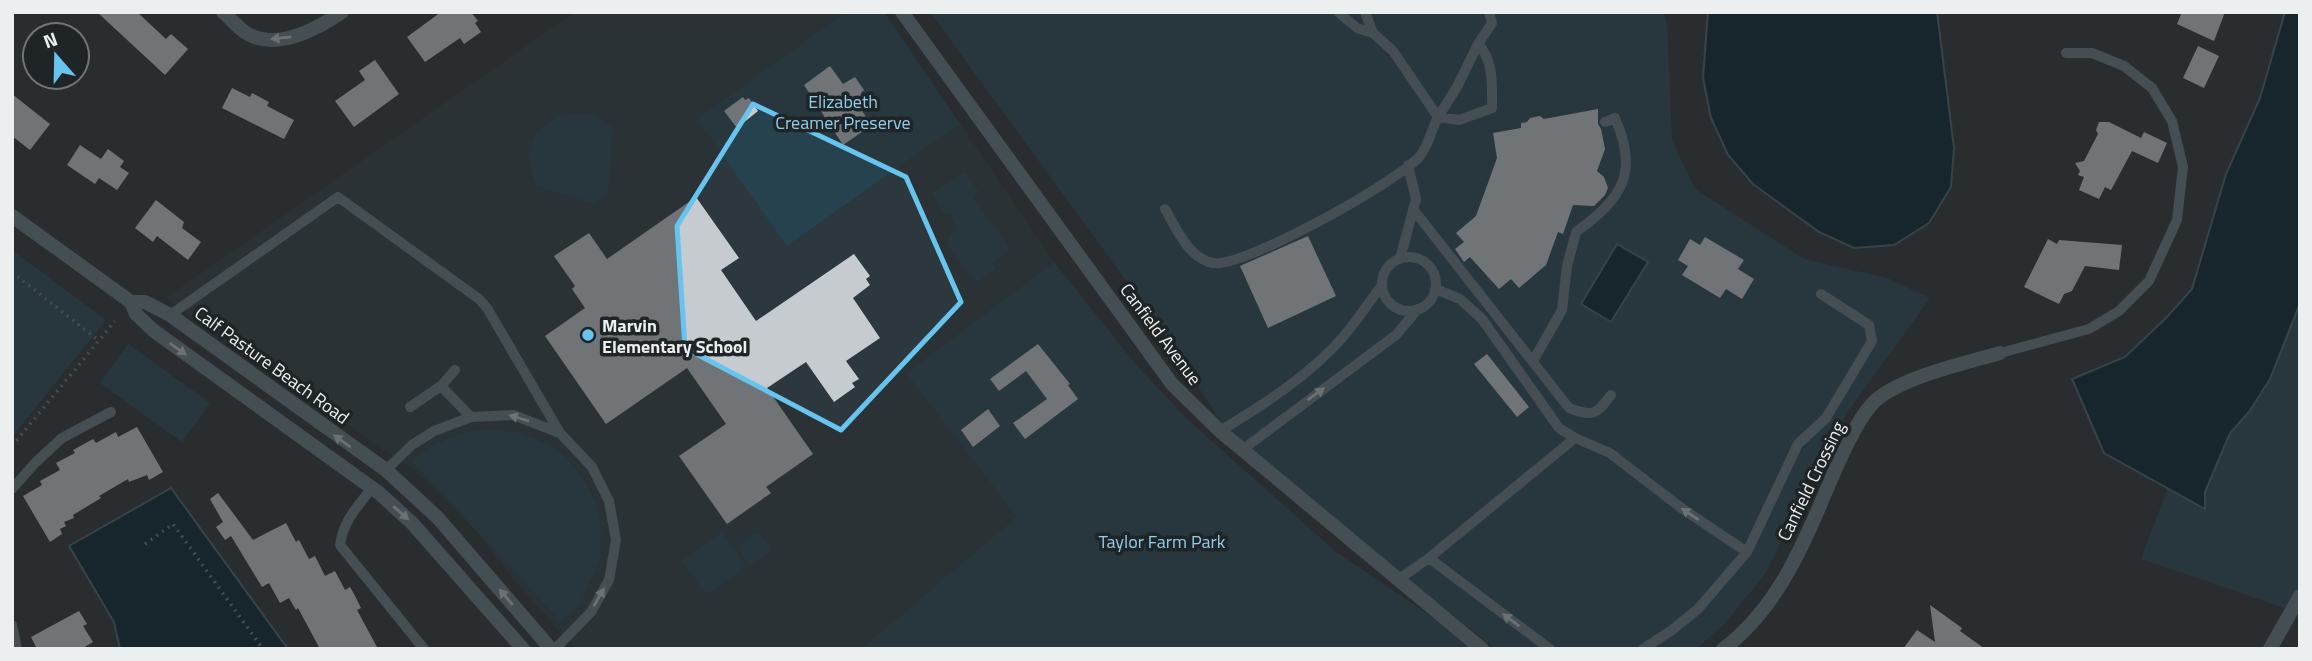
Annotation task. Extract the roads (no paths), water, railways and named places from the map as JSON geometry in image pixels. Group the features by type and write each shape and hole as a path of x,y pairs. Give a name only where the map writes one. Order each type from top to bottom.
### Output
{"street":[{"path":"223,12 247,34 262,40 286,39 307,33 342,12"},
{"name":"Canfield Avenue","path":"902,12 1172,384 1242,450 1482,649"},
{"name":"Calf Pasture Beach Road","path":"12,216 131,302 136,314 154,331 372,488 412,523 523,649"},
{"name":"Calf Pasture Beach Road","path":"131,302 145,302 170,315 386,470 438,518 553,649"},
{"name":"Canfield Crossing","path":"1723,649 1736,639 1779,589 1809,533 1845,448 1873,404 1905,382 2000,353"},
{"path":"372,488 386,470"},
{"path":"2270,649 2300,596"}],"lane":[{"path":"1338,12 1357,27 1373,33 1393,51 1438,117 1459,120 1492,108 1487,54 1478,44"},
{"path":"1365,12 1373,33"},
{"path":"1165,209 1179,234 1198,258 1215,264 1243,256 1322,222 1391,179 1420,155 1438,117 1492,23 1489,12"},
{"path":"2000,353 2089,329 2119,311 2150,281 2177,219 2183,167 2172,121 2152,88 2124,66 2092,53 2066,53"},
{"path":"1533,361 1562,310 1567,266 1576,232 1599,215 1618,194 1627,163 1622,133 1615,118 1605,122"},
{"path":"1400,259 1416,199 1408,165"},
{"path":"170,315 338,197 479,299 487,308 560,433 592,467 609,501 616,540 609,580 591,612 553,649"},
{"path":"1413,209 1569,408 1586,415 1599,411 1611,395"},
{"path":"1220,431 1264,404 1343,337 1382,285 1387,269 1400,259 1419,259 1426,264 1435,280 1432,297 1396,335 1242,450"},
{"path":"1382,285 1388,300 1394,306 1401,310 1418,309"},
{"path":"1435,289 1460,299 1482,319 1559,428 1609,453 1680,507 1747,552"},
{"path":"1643,649 1698,608 1747,552 1798,444 1826,418 1872,341 1869,325 1821,294"},
{"path":"410,407 441,386 455,370"},
{"path":"441,386 471,416"},
{"path":"1284,388 1297,407"},
{"path":"12,489 62,438 111,412"},
{"path":"386,470 404,452 434,431 471,416 513,415 560,433"},
{"path":"1399,579 1429,558 1575,438"},
{"path":"372,488 342,530 340,545 424,649"},
{"path":"1429,558 1549,648"},
{"path":"12,625 17,649"}],"place":[{"name":"Marvin Elementary School","path":"588,335"}],"park label":[{"name":"Elizabeth Creamer Preserve","path":"843,111"},
{"name":"Taylor Farm Park","path":"1162,541"}]}
